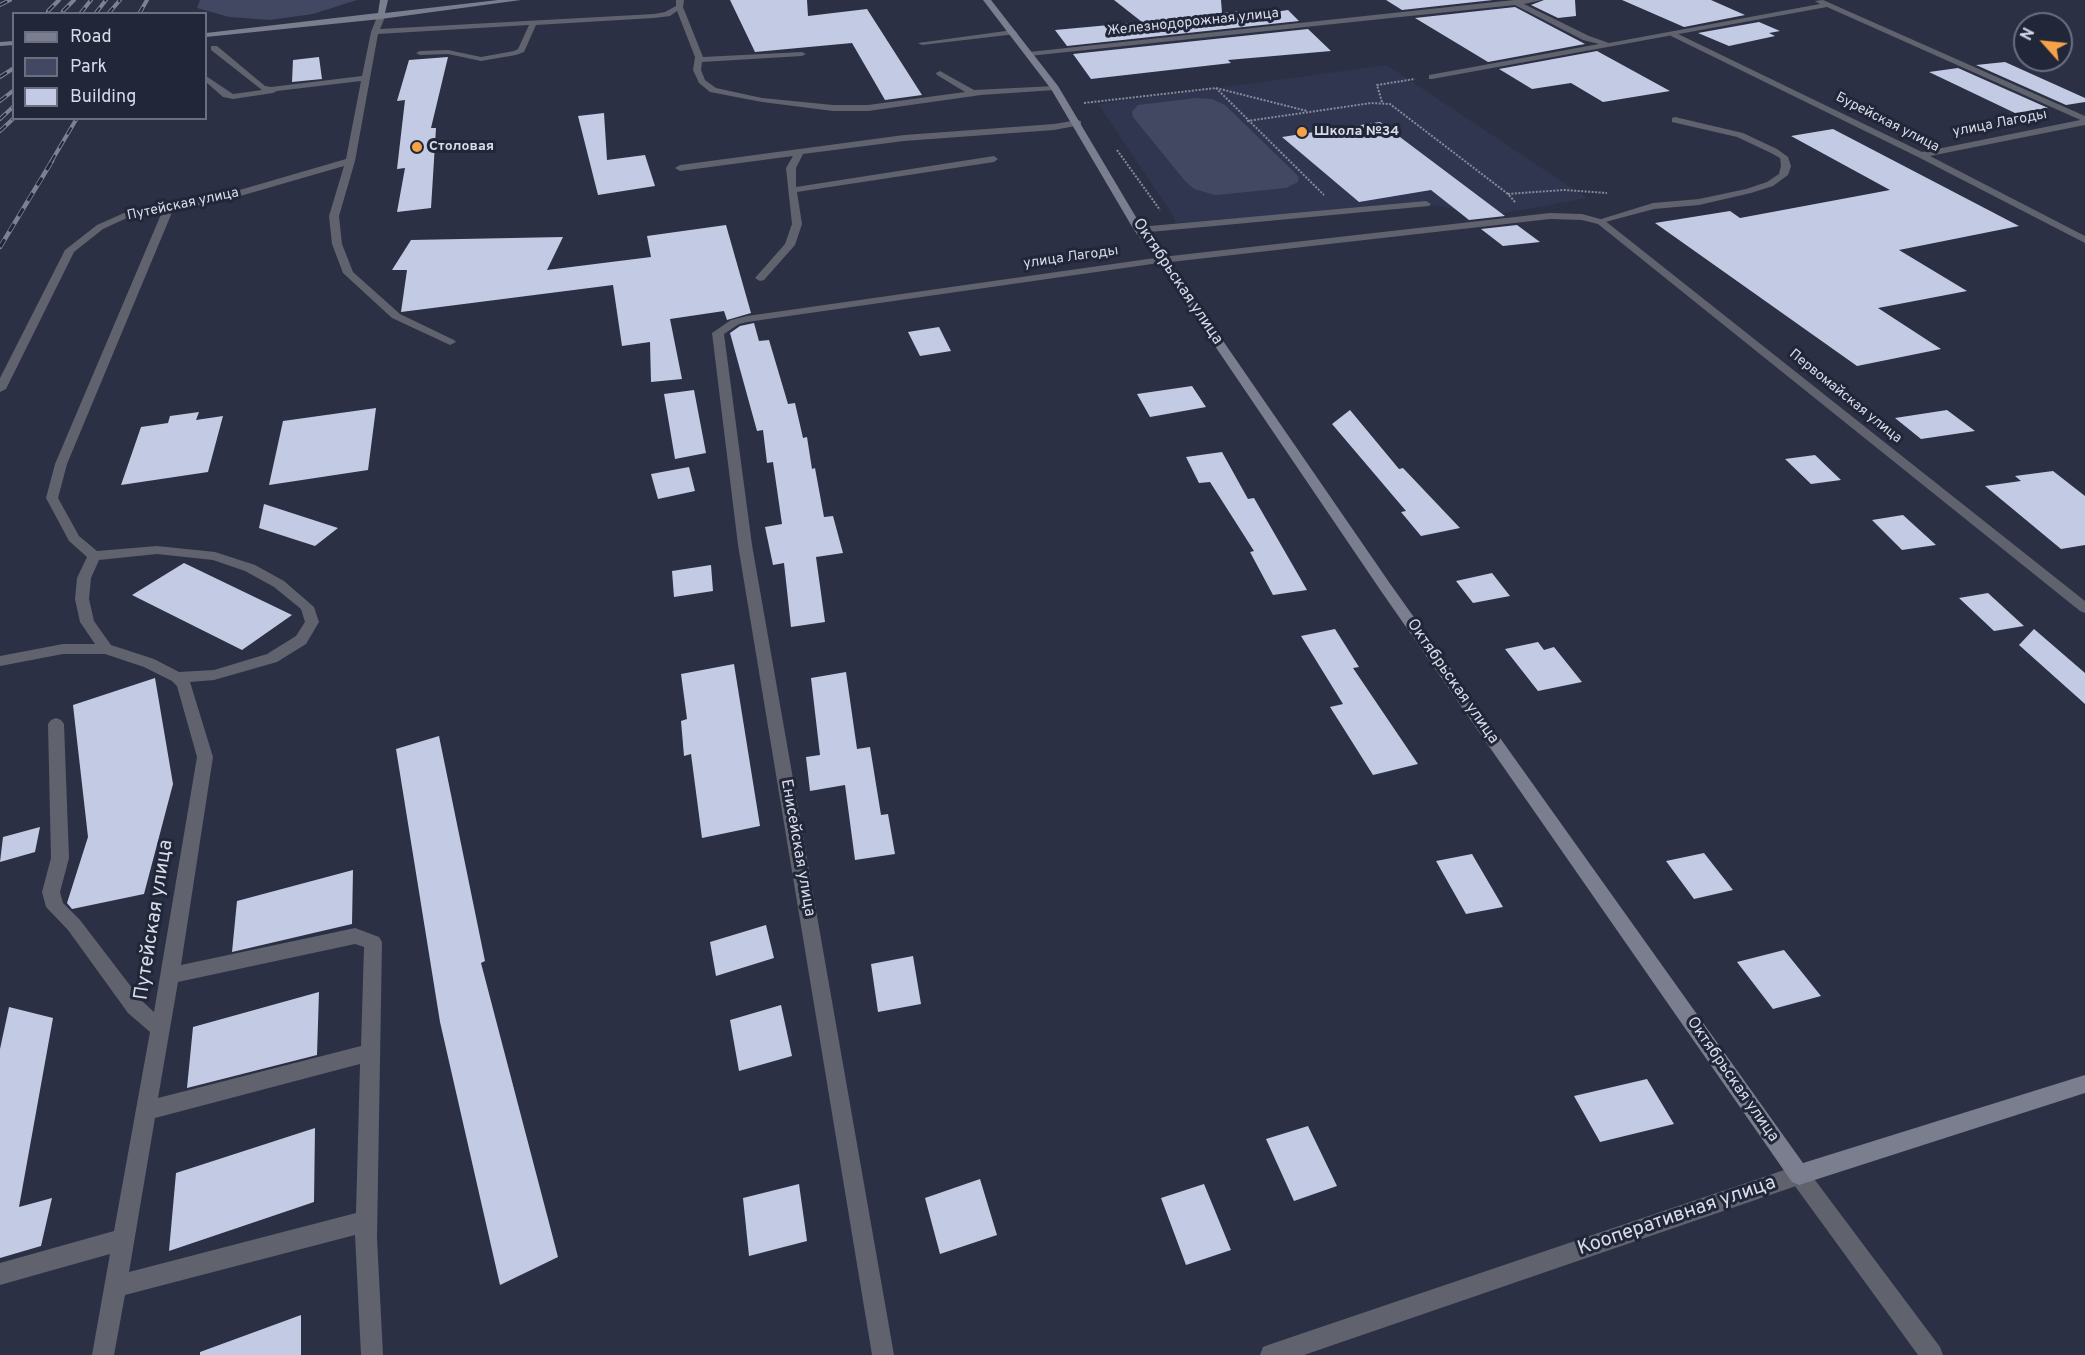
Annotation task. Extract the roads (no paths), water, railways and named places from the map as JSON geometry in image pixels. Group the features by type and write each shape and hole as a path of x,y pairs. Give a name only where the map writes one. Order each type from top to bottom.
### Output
{"main road":[{"path":"381,17 384,0"},
{"path":"207,35 517,0"},
{"name":"Октябрьская улица","path":"987,0 1055,88 1078,123 1139,230 1162,260 1386,588 1799,1175"},
{"name":"Кооперативная улица","path":"1799,1175 2085,1084"}],"street":[{"name":"Железнодорожная улица","path":"1029,54 1538,0"},
{"path":"1816,0 2085,121"},
{"path":"1514,1 1586,38 1609,45"},
{"path":"375,32 654,16 667,14 680,3 698,60 697,70 702,81 713,90 762,100 833,108 867,108 979,93 1055,88"},
{"path":"1432,77 1828,5"},
{"path":"381,17 375,32 365,78 350,161 334,216 337,244 348,273 396,316 450,342"},
{"path":"420,53 448,52 481,59 516,53 521,50 533,24"},
{"path":"922,43 1013,32"},
{"name":"Бурейская улица","path":"1674,34 1921,155 2085,240"},
{"path":"214,48 263,87 291,88"},
{"path":"698,60 802,54"},
{"path":"940,73 967,91 979,93"},
{"path":"207,79 226,95 233,97 365,78"},
{"path":"1601,222 1653,206 1699,202 1748,191 1770,184 1783,175 1786,165 1784,158 1774,150 1740,135 1675,120"},
{"name":"улица Лагоды","path":"1921,155 2085,121"},
{"path":"680,168 904,138 1054,128 1078,123"},
{"path":"760,278 790,245 797,224 791,168 800,153"},
{"path":"792,190 994,159"},
{"name":"Путейская улица","path":"0,389 70,250 82,239 111,221 127,215 220,199 350,161"},
{"path":"1139,230 1426,204"},
{"path":"0,661 63,649 106,649 149,663 177,677 214,675 272,658 301,640 312,622 307,607 279,584 250,568 215,556 158,550 94,556 74,538 52,498 61,464 169,207"},
{"name":"улица Лагоды","path":"717,340 718,333 725,327 747,319 1162,260 1550,216 1582,217"},
{"name":"Первомайская улица","path":"1582,217 1601,222 2085,608"},
{"name":"Енисейская улица","path":"717,340 745,545 884,1355"},
{"path":"94,556 84,578 82,599 87,622 106,649"},
{"name":"Путейская улица","path":"103,1355 205,757 184,684 177,677"},
{"path":"56,724 60,858 51,892 55,907 74,925 135,1007 159,1028"},
{"path":"169,976 355,936 373,942 367,1221 372,1355"},
{"path":"145,1111 370,1053"},
{"name":"Кооперативная улица","path":"1271,1355 1799,1175"},
{"name":"Октябрьская улица","path":"1799,1175 1932,1355"},
{"path":"114,1287 367,1221"},
{"path":"0,1274 122,1240"}],"railway":[{"path":"0,5 10,0"},
{"path":"48,11 59,0"},
{"path":"63,11 74,0"},
{"path":"82,12 91,0"},
{"path":"97,12 106,0"},
{"path":"110,12 120,0"},
{"path":"140,12 147,0"},
{"path":"0,77 12,69"},
{"path":"0,101 12,92"},
{"path":"0,119 12,108"},
{"path":"0,131 12,120"},
{"path":"51,162 76,120"},
{"path":"0,247 52,161"}],"place":[{"name":"Школа №34","path":"1302,132"},
{"name":"Столовая","path":"417,147"}]}
